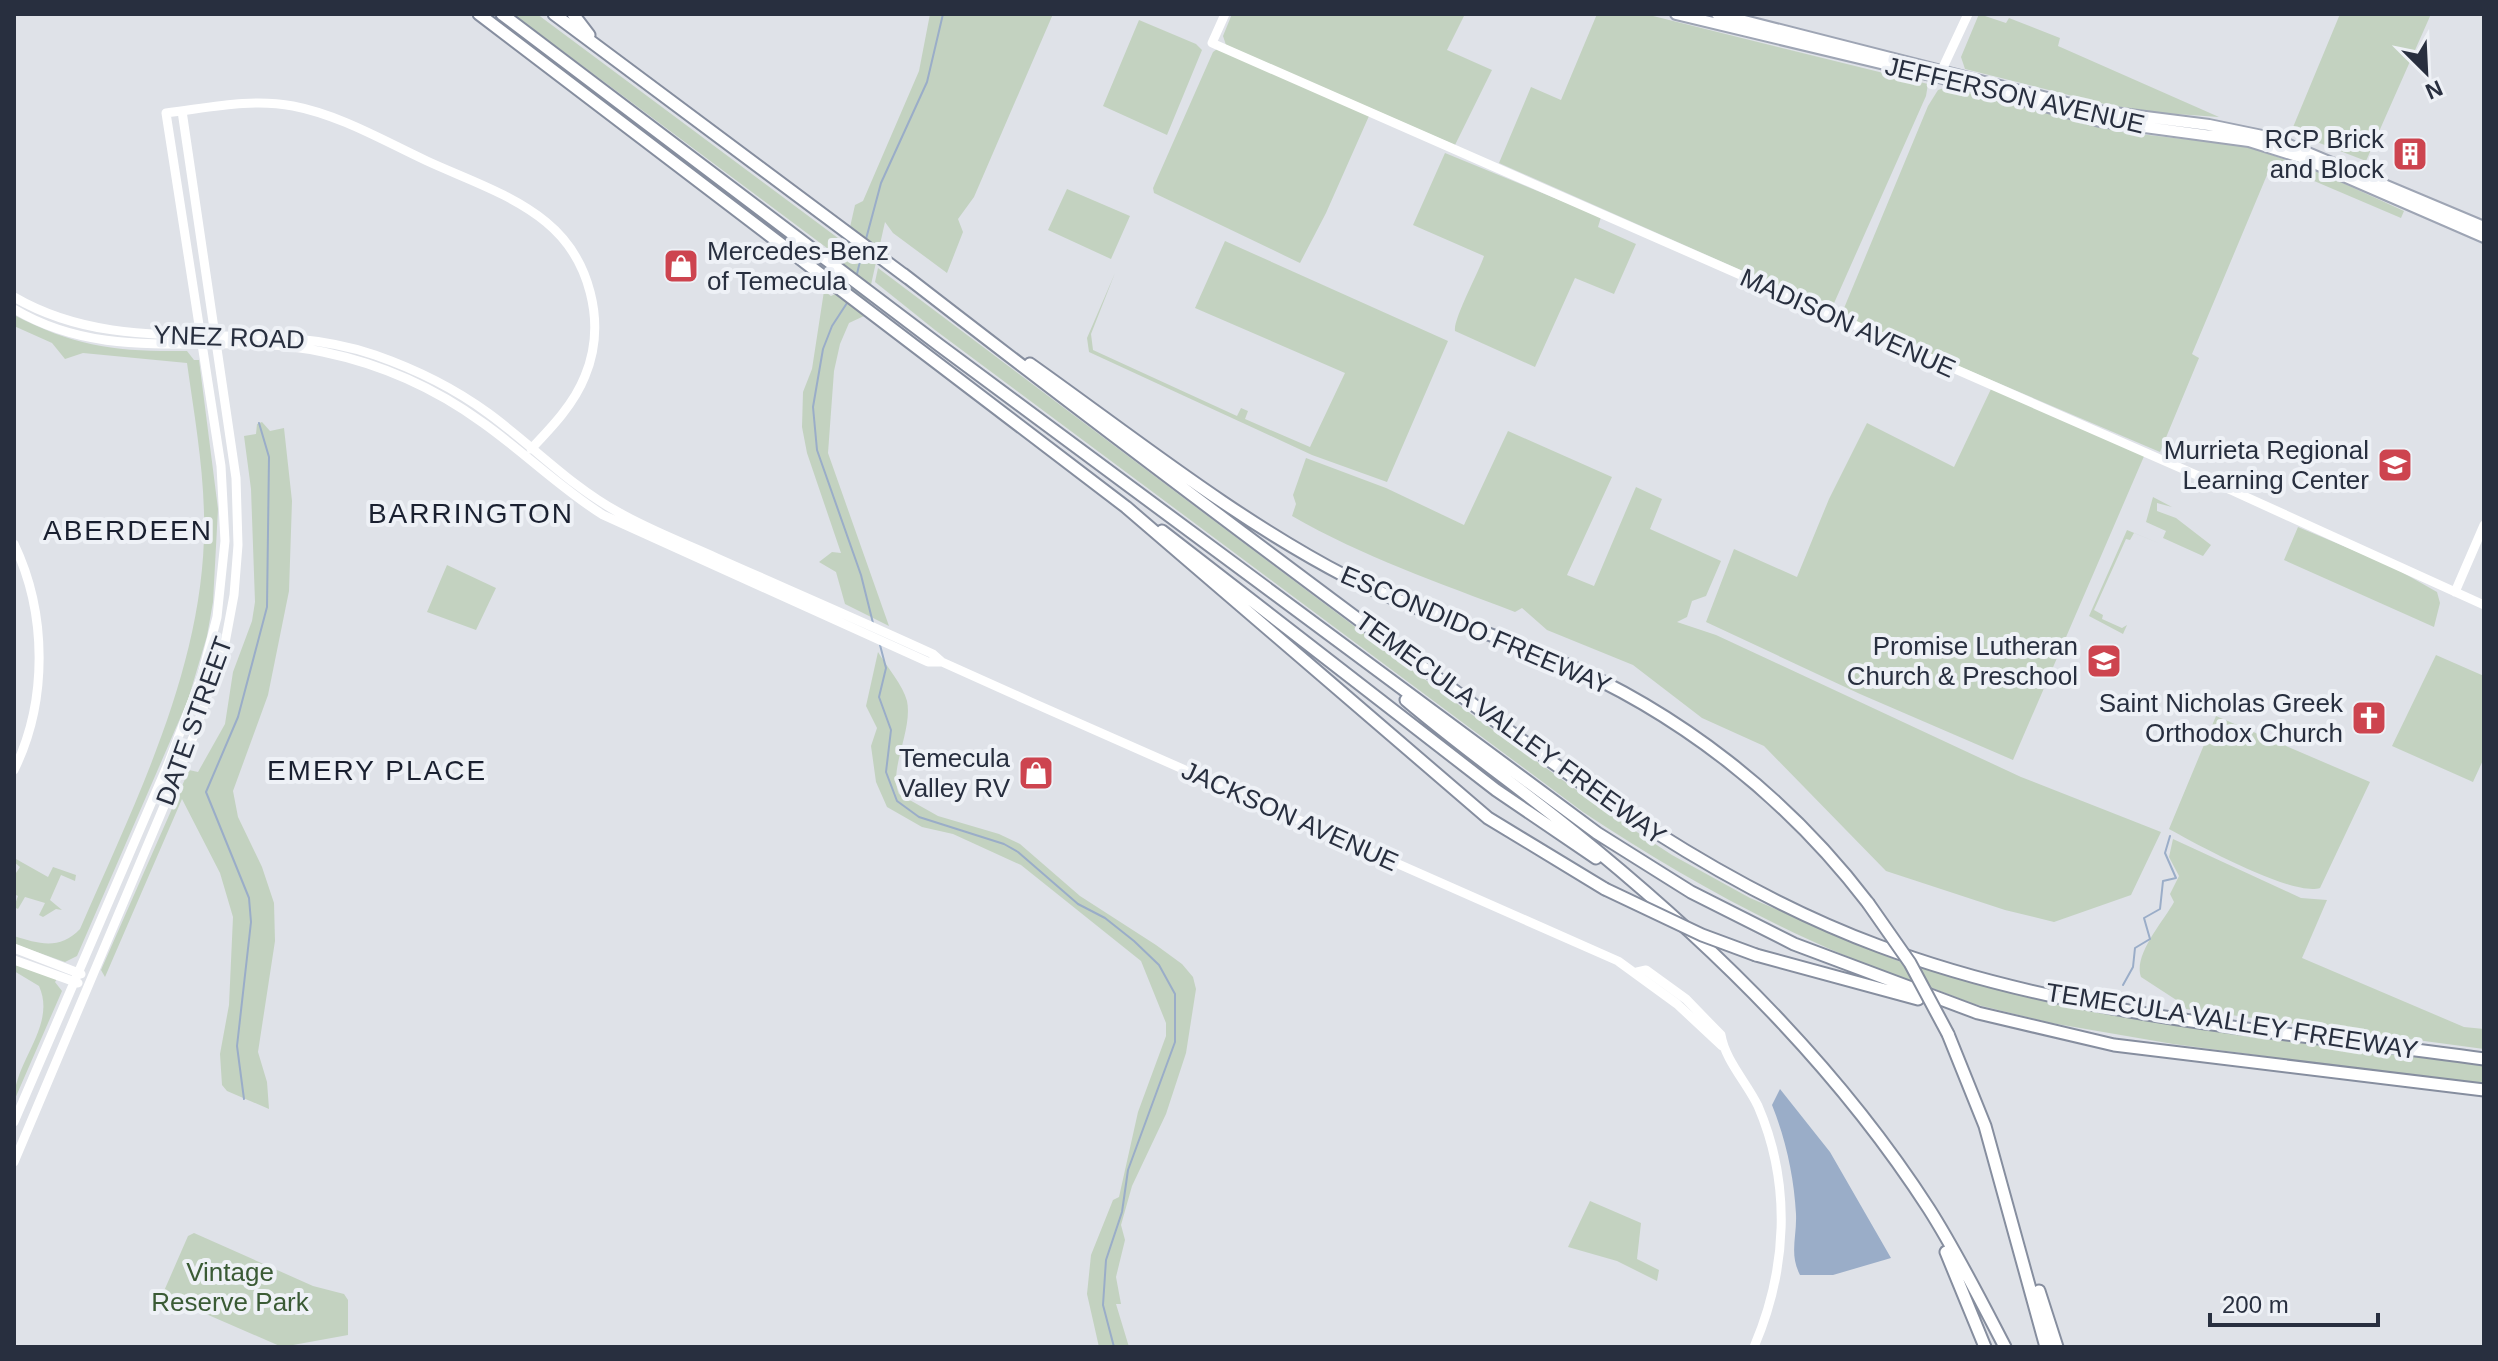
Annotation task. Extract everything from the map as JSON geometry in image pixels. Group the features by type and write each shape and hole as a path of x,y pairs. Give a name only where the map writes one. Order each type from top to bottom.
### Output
{"highway":[{"path":"479,14 1126,507 1488,818 1605,889 1702,935 1756,955 1978,1013"},
{"path":"502,14 1330,634 1424,715 1630,879 1710,950 1810,1054 1860,1113 1930,1210 2005,1347"},
{"name":"ESCONDIDO FREEWAY","path":"554,14 903,274 1293,547 1367,587 1554,659 1659,713 1734,766 1799,822 1868,903 1910,963 1948,1034 1974,1097 2006,1198 2046,1347"},
{"path":"573,14 599,48"},
{"name":"TEMECULA VALLEY FREEWAY","path":"903,274 1089,419 1613,808 1708,866 1801,914 1881,947 2005,984 2107,1007 2484,1059"},
{"path":"1126,507 1193,552 1496,790 1630,879"},
{"name":"TEMECULA VALLEY FREEWAY","path":"1330,634 1597,833 1691,892 1794,944 1978,1013 2114,1045 2484,1090"},
{"path":"2006,1198 2057,1347"},
{"path":"1930,1210 1985,1347"}],"main road":[{"name":"MADISON AVENUE","path":"1225,14 1212,43 2233,491 2484,605"},
{"name":"JEFFERSON AVENUE","path":"1676,14 2098,111 2209,125 2272,138 2484,227"},
{"name":"JEFFERSON AVENUE","path":"1717,14 1778,28 2100,121 2224,136 2271,147 2484,237"},
{"path":"1940,74 1968,14"},
{"path":"1730,27 1771,31 1778,28"},
{"path":"182,111 252,103 310,110 520,204 552,227 578,261 591,291 593,347 580,386 531,449"},
{"name":"DATE STREET","path":"14,1122 188,714 217,617 224,517 203,340 166,113 182,111 238,505 237,568 225,643 194,735 14,1162"},
{"name":"YNEZ ROAD","path":"14,297 63,321 95,330 203,340"},
{"name":"YNEZ ROAD","path":"14,309 68,334 119,344 216,339 315,340 391,361 461,395 583,491 637,527"},
{"name":"YNEZ ROAD","path":"216,339 339,356 405,377 459,406 558,486 637,527"},
{"path":"339,356 348,354 382,364 391,361"},
{"path":"2455,592 2484,525"},
{"name":"JACKSON AVENUE","path":"637,527 892,641 928,662 942,662 1637,972 1722,1046 1759,1109 1767,1131 1779,1187 1782,1230 1777,1276 1754,1347"},
{"path":"14,544 33,598 39,667 31,724 14,770"},
{"path":"14,948 80,972 88,983"},
{"path":"14,960 75,983 88,983"},
{"name":"JACKSON AVENUE","path":"1637,972 1646,970 1666,984 1721,1035 1722,1046"},
{"path":"1661,992 1670,992 1702,1021 1711,1024"}],"green space":[{"path":"513,14 537,14 842,241 839,257"},
{"path":"930,14 1053,14 974,197 958,219 963,232 947,273 893,233 885,222 864,316 849,323 840,344 834,371 828,453 889,626 845,604 836,572 819,562 832,552 841,553 807,453 802,427 803,392 812,369 824,291 831,296 835,294 855,205 863,201 919,71"},
{"path":"1232,14 1465,14 1447,50 1492,70 1455,145 1226,45 1223,36"},
{"path":"1597,14 1645,14 1928,84 1926,96 1831,310 1499,163 1531,87 1561,100"},
{"path":"1979,14 2006,23 2009,18 2060,38 2058,46 2219,117 2132,111 1965,69 1961,57"},
{"path":"2340,14 2431,14 2366,161 2291,132"},
{"path":"1139,20 1196,44 1202,50 1167,135 1103,106"},
{"path":"1217,49 1369,116 1300,263 1154,193 1153,188"},
{"path":"1947,87 2122,132 2245,146 2310,168 2404,211 2401,218 2272,163 2192,354 2199,358 2160,452 1846,318 1842,313 1928,106 1938,90"},
{"path":"1445,153 1601,217 1598,227 1636,244 1614,294 1575,278 1535,367 1455,331 1458,316 1484,256 1413,225"},
{"path":"1067,189 1130,216 1111,259 1048,230"},
{"path":"1225,241 1448,341 1387,482 1312,455 1089,352 1087,338 1115,273 1091,334 1093,350 1237,416 1241,408 1248,411 1245,419 1310,447 1345,373 1195,308"},
{"path":"878,268 1467,711 1611,815 1672,855 1750,898 1910,966 1922,985 1789,931 1705,887 1583,812 935,330 875,282"},
{"path":"14,315 78,341 118,348 187,351 194,360 199,360 218,509 213,602 207,636 188,700 77,956 65,962 14,944 14,936 41,943 57,943 80,929 145,779 181,675 194,622 202,568 202,476 187,363 83,353 65,359 52,343 14,326"},
{"path":"1991,389 2145,454 2013,760 1860,694 1706,622 1734,549 1797,577 1829,499 1867,423 1954,467"},
{"path":"262,422 270,431 284,428 292,501 289,591 268,695 233,791 238,817 262,867 274,903 275,941 258,1052 267,1082 269,1109 227,1091 222,1085 220,1054 229,1005 233,917 220,873 182,799 105,977 101,970 189,770 198,772 225,724 233,672 252,621 255,602 251,489 244,436 256,434 257,424"},
{"path":"1508,431 1612,477 1567,575 1594,586 1636,487 1662,499 1650,529 1721,561 1706,596 1692,601 1687,617 1677,622 1716,635 2021,777 2161,832 2131,895 2054,922 2005,910 1886,871 1764,746 1702,718 1633,665 1547,630 1522,608 1515,612 1402,568 1292,516 1296,504 1293,495 1306,458 1386,488 1464,525"},
{"path":"2153,497 2172,507 2157,503 2157,511 2176,518 2211,545 2203,556 2163,538 2166,531 2146,522"},
{"path":"2298,527 2391,566 2437,592 2440,603 2434,627 2284,560"},
{"path":"2127,530 2161,544 2134,533 2130,540 2126,539 2094,610 2103,615 2102,619 2122,628 2127,625 2123,634 2089,616"},
{"path":"447,565 496,588 476,630 427,612"},
{"path":"878,652 907,701 907,724 896,773 899,794 938,816 999,834 1020,844 1080,896 1156,945 1182,964 1193,977 1196,989 1186,1053 1166,1114 1132,1186 1121,1225 1125,1240 1116,1277 1121,1304 1116,1304 1129,1347 1099,1347 1087,1294 1091,1255 1113,1200 1119,1197 1138,1112 1166,1036 1166,1023 1141,961 1021,865 953,834 922,827 887,807 876,782 871,746 877,728 866,706"},
{"path":"2436,655 2484,676 2484,758 2473,782 2392,746"},
{"path":"2216,716 2370,782 2320,888 2307,889 2267,877 2169,829"},
{"path":"2173,839 2301,898 2327,900 2302,958 2464,1027 2484,1029 2484,1049 2186,1009 2141,977 2140,968 2150,939 2174,902 2170,894 2179,876 2169,857"},
{"path":"16,859 48,877 53,867 76,875 75,881 61,875 50,900 62,910 56,909 43,917 39,915 45,903 25,897 18,909 14,907 18,896 14,894 14,876 20,867 14,862"},
{"path":"14,964 57,979 55,982 62,991 14,1101 20,1072 39,1029 43,1001 39,986 14,971"},
{"path":"1913,966 2023,994 2484,1062 2484,1085 2173,1044 2051,1023 1974,1004 1927,986"},
{"path":"1590,1201 1641,1223 1637,1259 1659,1270 1657,1281 1617,1261 1568,1247"},
{"name":"Vintage Reserve Park","path":"194,1233 313,1286 344,1294 348,1300 348,1335 282,1347 167,1297 164,1291 188,1236"}],"water":[{"path":"1780,1089 1830,1152 1891,1258 1833,1275 1800,1275 1794,1253 1796,1214 1791,1172 1772,1105"}],"waterway":[{"path":"866,239 881,183 927,82 943,14"},
{"path":"856,278 863,249"},
{"path":"847,303 832,326 823,349 813,407 817,450 861,575 873,623"},
{"path":"244,1099 237,1046 251,922 249,898 206,792 238,717 267,607 269,457 259,423"},
{"path":"880,645 886,668 879,697 891,730 886,772 897,801 919,817 1004,844 1018,852 1078,904 1105,918 1134,941 1159,965 1175,994 1175,1042 1128,1170 1122,1212 1106,1260 1103,1305 1114,1347"},
{"path":"2123,985 2133,967 2135,948 2150,939 2144,918 2160,909 2163,881 2176,878 2165,853 2170,836"}],"place":[{"name":"RCP Brick and Block","path":"2410,154"},
{"name":"Mercedes-Benz of Temecula","path":"681,266"},
{"name":"Murrieta Regional Learning Center","path":"2395,465"},
{"name":"Promise Lutheran Church & Preschool","path":"2104,661"},
{"name":"Saint Nicholas Greek Orthodox Church","path":"2369,718"},
{"name":"Temecula Valley RV","path":"1036,773"}],"district":[{"name":"BARRINGTON","path":"471,513"},
{"name":"ABERDEEN","path":"128,530"},
{"name":"EMERY PLACE","path":"377,770"}]}
